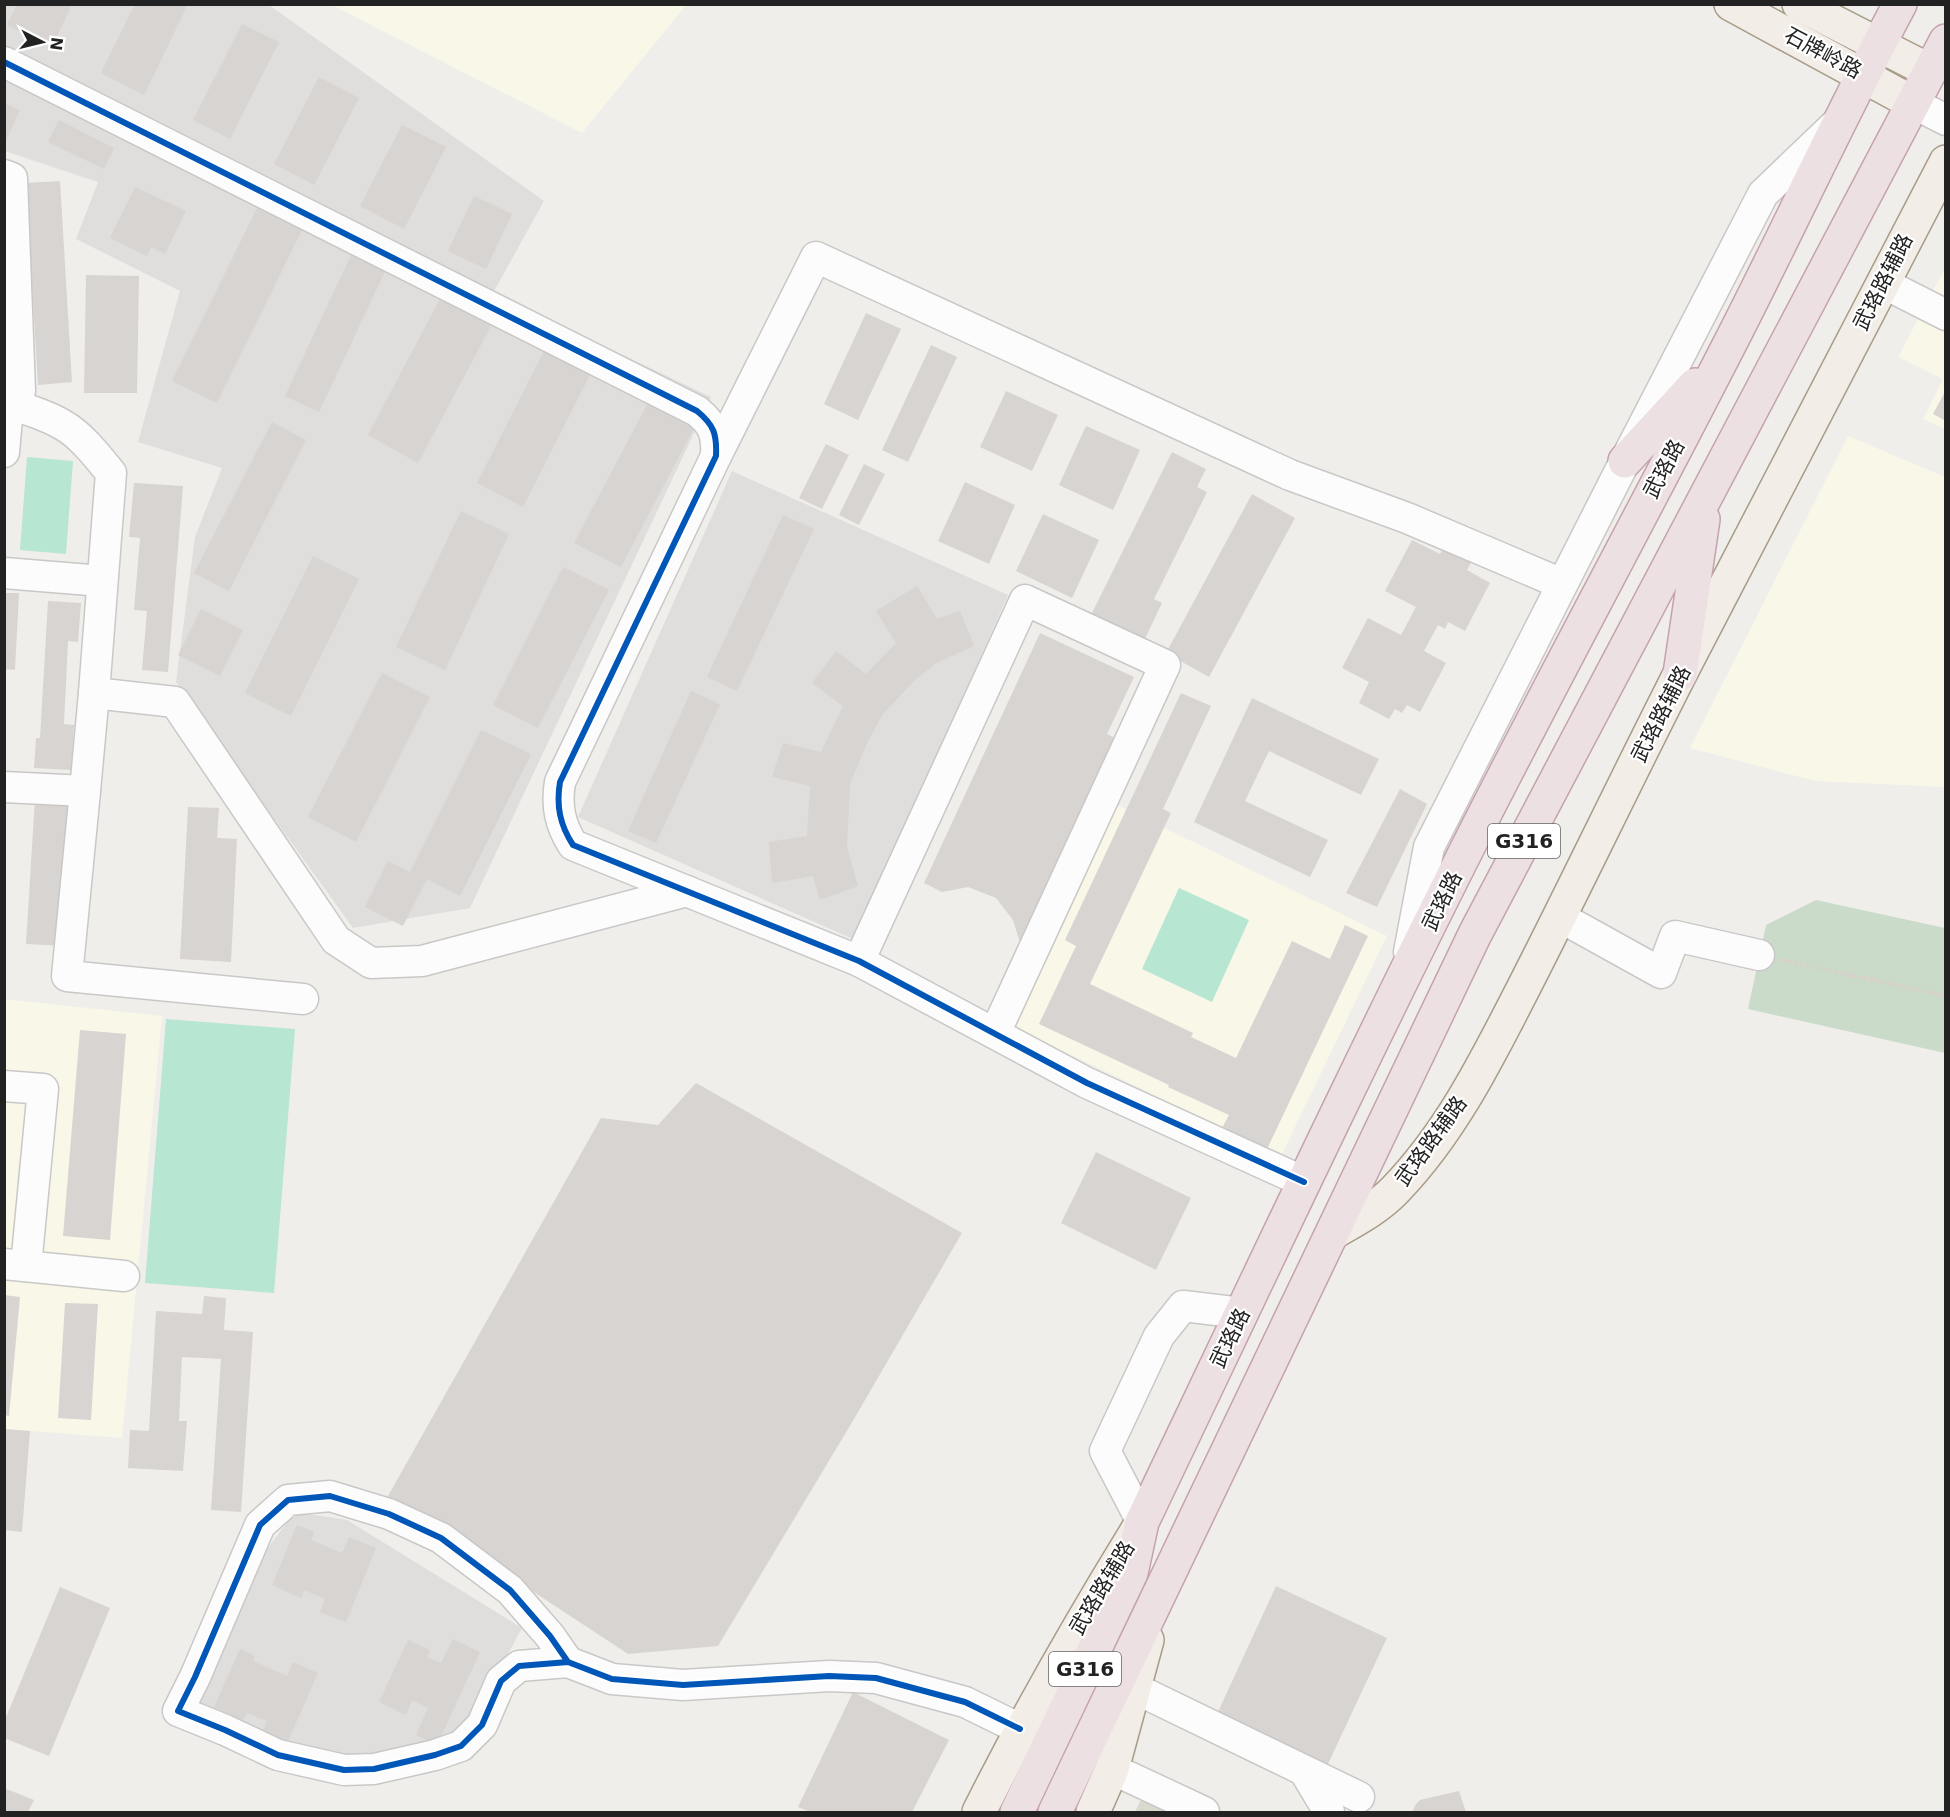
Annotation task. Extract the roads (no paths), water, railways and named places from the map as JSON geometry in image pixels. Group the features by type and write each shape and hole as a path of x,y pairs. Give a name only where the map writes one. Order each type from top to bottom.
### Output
{"highway":[{"name":"武珞路","path":"1017,1812 1131,1573 1142,1522 1404,977 1477,829 1725,353 1900,4"},
{"name":"G316","path":"1055,1812 1334,1233 1475,934 1913,103 1938,75 1946,41"},
{"path":"1625,461 1725,353"},
{"path":"1680,674 1706,497"}],"main road":[{"name":"石牌岭路","path":"1731,4 1913,103"},
{"name":"石牌岭路","path":"1799,4 1938,75"},
{"name":"武珞路辅路","path":"1334,1233 1365,1214 1393,1192 1427,1154 1452,1118 1485,1062 1560,917 1680,674 1946,162"},
{"name":"武珞路辅路","path":"979,1812 1020,1730 1089,1608 1142,1522"},
{"path":"1093,1812 1112,1769 1160,1591"}],"street":[{"path":"4,62 697,411 710,422 717,440 717,456"},
{"path":"1913,103 1946,120"},
{"path":"1404,977 1430,847 1562,584 1763,195 1839,122"},
{"path":"4,175 12,178 21,391 9,404 4,452"},
{"path":"1304,1182 1087,1083 859,961 573,845 565,833 560,817 557,799 560,782 816,257 1290,475 1407,518 1562,584"},
{"path":"1883,283 1946,315"},
{"path":"9,404 64,425 91,449 111,472 94,693 67,976 303,999"},
{"path":"4,573 102,581"},
{"path":"859,961 1025,600 1165,665 995,1033"},
{"path":"94,693 175,702 336,940 371,963 422,961 687,891"},
{"path":"4,787 85,791"},
{"path":"1560,917 1661,973 1675,936 1759,955"},
{"path":"4,1086 43,1089 15,1265 124,1276"},
{"path":"1142,1522 1105,1451 1154,1346 1182,1306 1242,1312"},
{"path":"568,1662 510,1590 441,1538 389,1514 330,1496 288,1500 260,1524 195,1677 178,1711 278,1755 344,1770 374,1769 435,1755 461,1746 482,1725 501,1681 519,1666 568,1662 612,1679 683,1685 829,1676 876,1678 965,1702 1020,1730"},
{"path":"1134,1688 1359,1797"},
{"path":"1112,1769 1204,1812"},
{"path":"1305,1772 1329,1812"}]}
